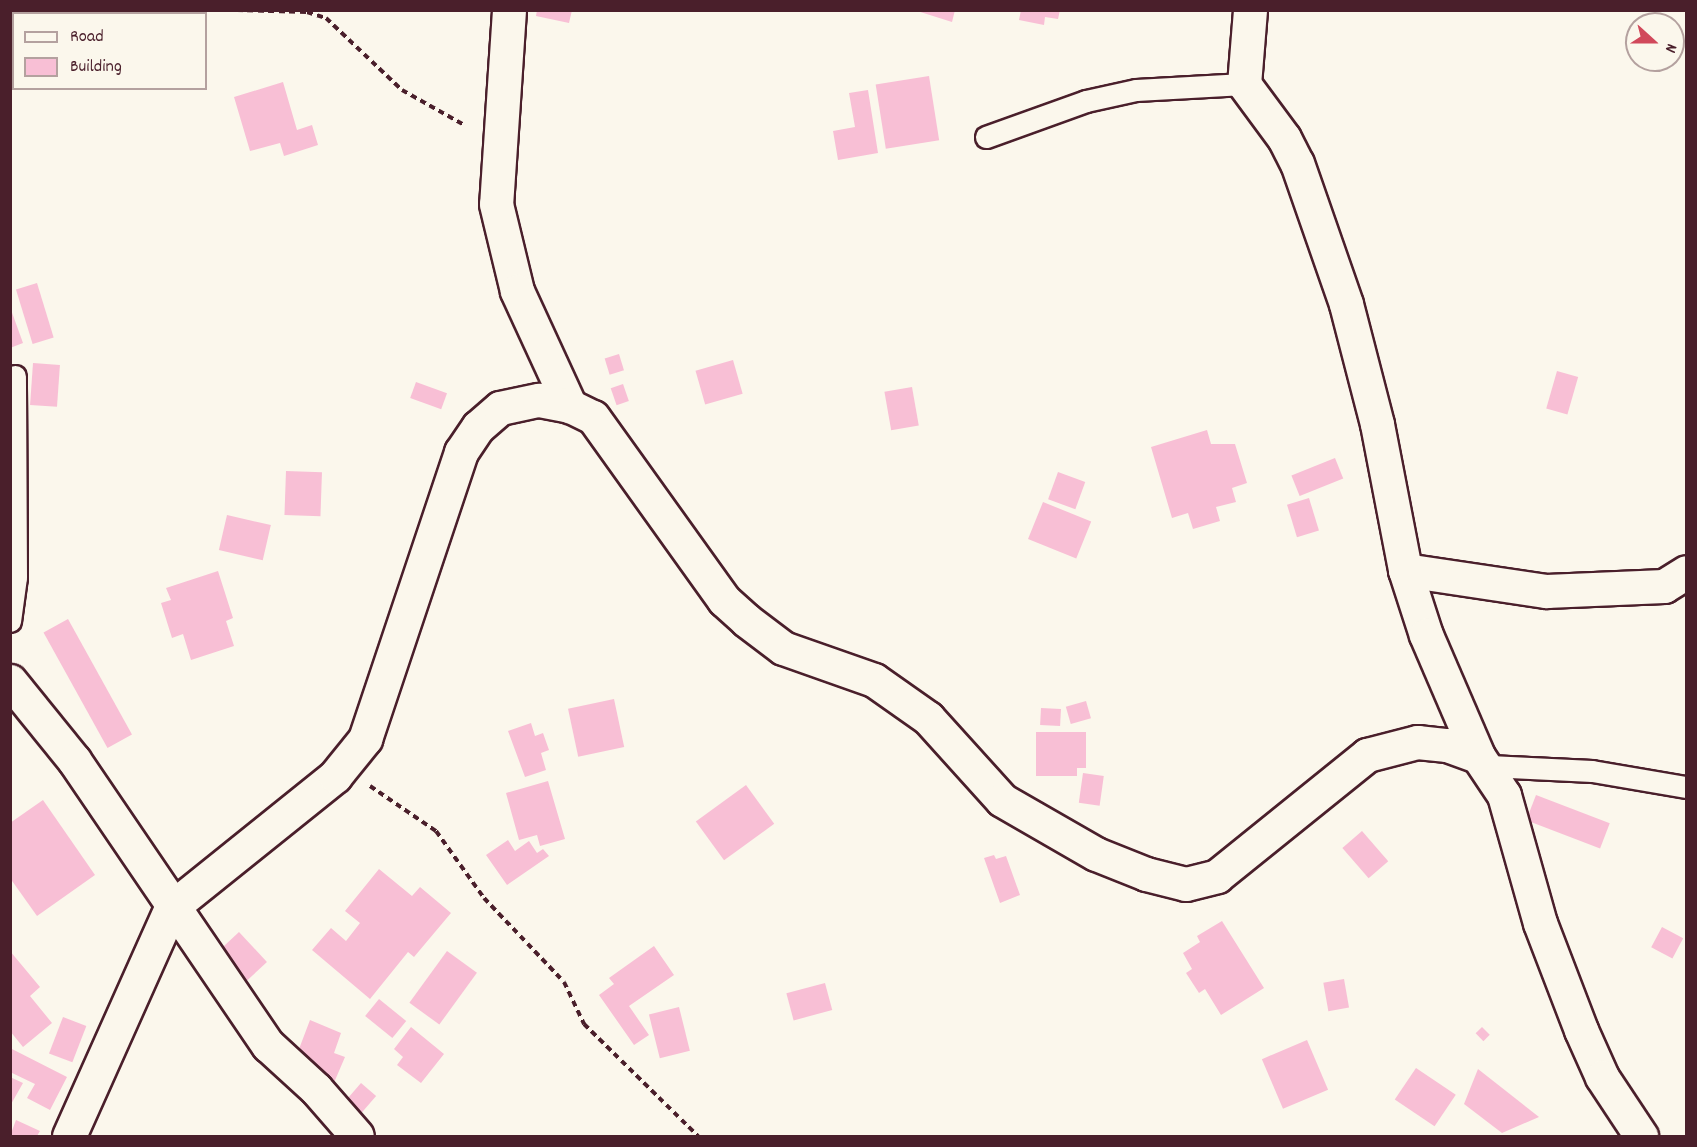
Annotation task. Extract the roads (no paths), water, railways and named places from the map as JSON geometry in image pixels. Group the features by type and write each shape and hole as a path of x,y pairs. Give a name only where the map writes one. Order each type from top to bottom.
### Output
{"street":[{"path":"509,10 507,81 499,141 496,204 517,291 570,406"},
{"path":"1250,10 1244,84 1297,163 1346,304 1377,424 1405,570 1426,635 1484,761 1504,795 1540,923 1581,1030 1602,1077 1641,1137"},
{"path":"69,1137 171,908 335,776 365,738 461,452 488,416 509,404 539,400 570,406 593,417 724,600 746,620 783,648 874,680 928,718 1002,800 1096,854 1146,874 1186,884 1217,876 1367,755 1417,742 1447,745 1484,761"},
{"path":"1405,570 1568,591 1664,585 1686,572"},
{"path":"10,681 74,760 171,908 268,1045 316,1089 357,1137"}],"lane":[{"path":"986,136 1086,101 1136,90 1244,84"},
{"path":"10,621 16,577 15,376"},
{"path":"1484,761 1592,771 1686,787"}]}
